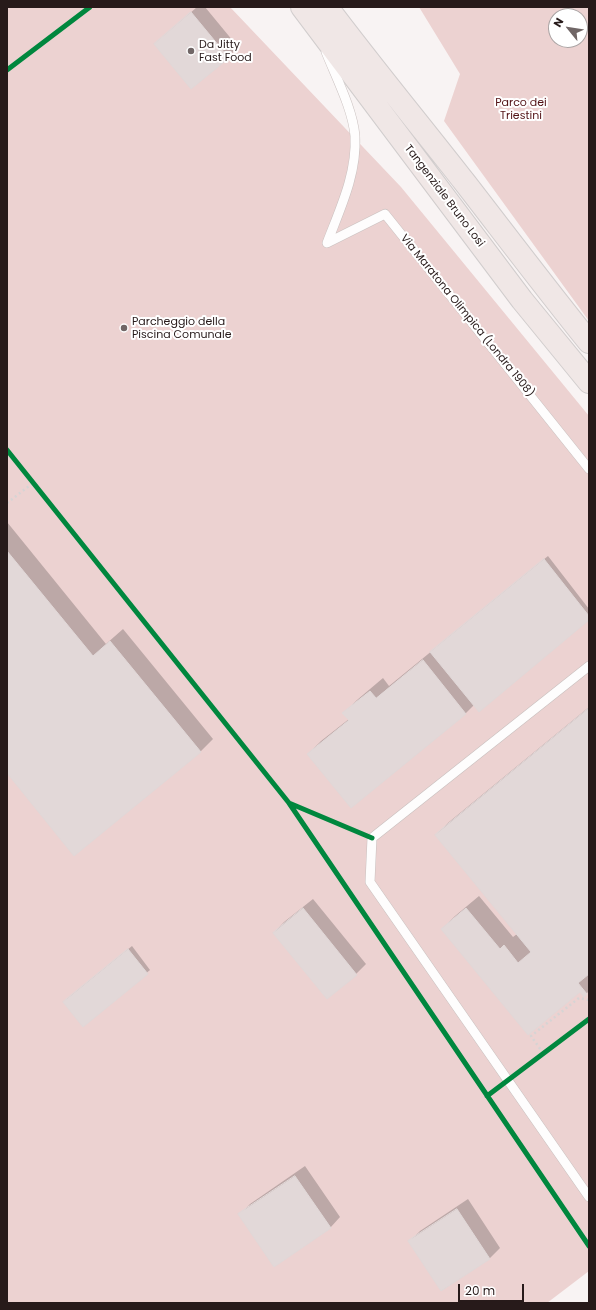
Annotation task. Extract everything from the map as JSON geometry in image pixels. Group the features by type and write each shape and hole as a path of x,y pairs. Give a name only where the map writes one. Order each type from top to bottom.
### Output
{"main road":[{"name":"Tangenziale Bruno Losi","path":"314,12 382,79 589,342"},
{"name":"Tangenziale Bruno Losi","path":"314,12 522,300 589,382"}],"lane":[{"name":"Via Maratona Olimpica (Londra 1908)","path":"314,12 350,113 355,136 350,181 327,243 386,214 589,469"},
{"path":"589,666 372,838 370,882 589,1197"}],"path":[{"path":"28,477 38,489"},
{"path":"7,503 33,482"},
{"path":"543,1053 531,1036 579,998 589,1000"},
{"path":"537,1057 549,1048"}],"green space":[{"path":"7,7 230,7 401,187 589,416 589,1271 547,1303 7,1303"},
{"name":"Parco dei Triestini","path":"419,7 589,7 589,321 444,121 460,74"}],"building":[{"name":"Da Jitty Fast Food","path":"191,12 229,58 191,89 154,44"},
{"path":"7,551 93,656 110,641 201,752 74,856 7,773"},
{"path":"544,559 589,616 589,620 479,712 430,652"},
{"path":"423,660 466,714 351,808 307,754 349,720 342,713 370,691 376,698"},
{"path":"589,708 589,974 578,983 587,994 584,997 580,992 528,1035 441,929 466,908 500,949 504,945 518,963 531,952 435,835"},
{"path":"303,908 357,975 327,999 273,933"},
{"path":"128,949 148,974 83,1027 63,1002"},
{"path":"295,1176 331,1228 274,1267 238,1214"},
{"path":"457,1209 490,1259 441,1291 408,1241"}],"cycle path":[{"path":"7,70 90,7"},
{"path":"7,450 289,803 372,838"},
{"path":"289,803 589,1246"},
{"path":"487,1096 589,1019"}],"place":[{"name":"Da Jitty Fast Food","path":"191,51"},
{"name":"Parcheggio della Piscina Comunale","path":"124,328"}]}
